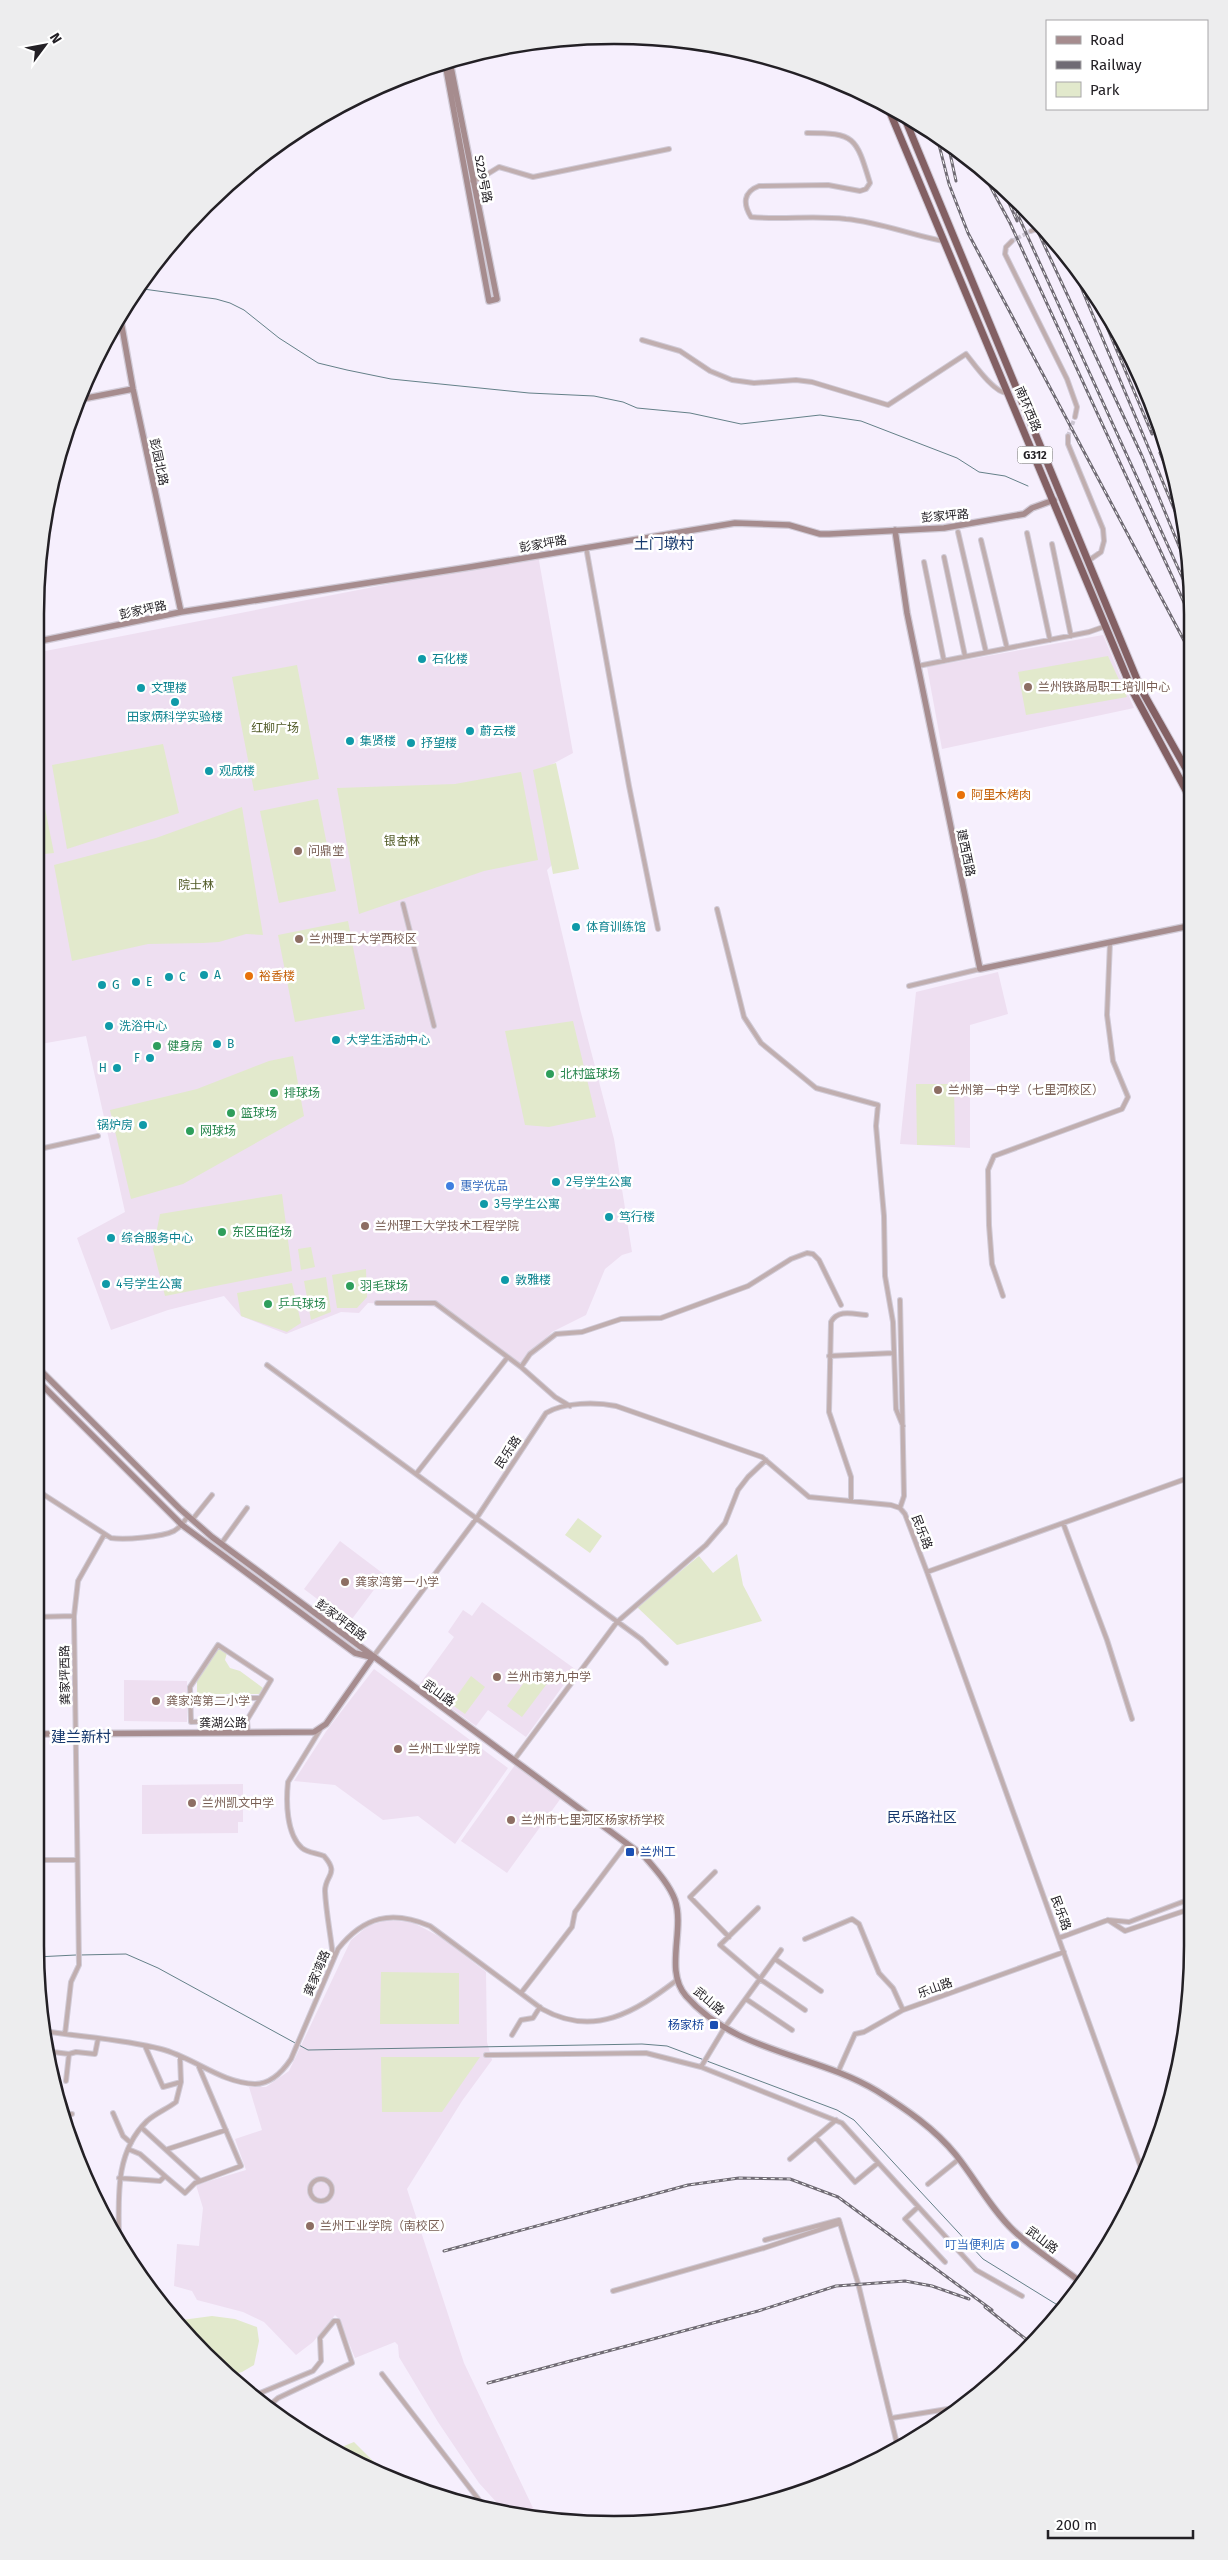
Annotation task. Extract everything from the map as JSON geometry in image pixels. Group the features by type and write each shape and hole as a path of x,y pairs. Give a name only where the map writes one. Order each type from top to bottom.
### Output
{"highway":[{"name":"南环西路","path":"892,116 1009,392 1133,692 1184,787"},
{"name":"南环西路","path":"908,125 1141,688 1184,765"}],"street":[{"name":"S229号路","path":"446,69 470,182 497,299 489,301 470,182 451,68"},
{"path":"807,133 838,133 853,140 863,161 870,183 866,189 860,191 828,185 759,186 750,189 747,194 745,204 751,217 780,220 817,217 848,219 946,242"},
{"path":"470,182 481,178 499,167 533,177 669,149"},
{"path":"1031,232 1035,230"},
{"path":"1012,241 1006,246 1005,254 1067,379 1077,407 1075,417"},
{"name":"彭园北路","path":"122,326 133,389 181,612"},
{"path":"642,340 680,351 710,371 732,380 754,383 796,380 812,382 888,405 966,354 994,386 1004,393 1009,392"},
{"path":"86,398 133,389"},
{"path":"1068,436 1068,444 1104,533 1101,552 1088,561"},
{"name":"彭家坪路","path":"44,640 181,612 735,523 789,525 820,534 944,528 1024,514 1032,508 1054,500"},
{"name":"建西西路","path":"895,530 907,613 980,969"},
{"path":"958,532 986,652"},
{"path":"1027,533 1050,640"},
{"path":"982,540 1006,648"},
{"path":"1052,544 1071,636"},
{"path":"586,547 629,786 658,929"},
{"path":"944,557 965,656"},
{"path":"924,562 944,660"},
{"path":"918,666 1071,636 1113,623"},
{"path":"403,904 434,1026"},
{"path":"717,909 744,1017 761,1043 816,1088 878,1105 876,1126 884,1216 885,1276 893,1322 896,1409 903,1426"},
{"path":"908,986 980,969 1184,927"},
{"path":"1003,1296 992,1264 989,1225 988,1170 994,1156 1122,1109 1127,1102 1128,1097 1113,1061 1107,1016 1110,942"},
{"path":"44,1148 98,1136"},
{"path":"521,1367 530,1354 556,1334 582,1332 622,1319 661,1318 748,1286 791,1259 807,1253 814,1254 819,1260 841,1305"},
{"path":"900,1300 904,1496 900,1508"},
{"path":"377,1303 435,1303 521,1367 555,1397 571,1406"},
{"path":"851,1500 851,1477 829,1412 831,1322 835,1316 841,1313 866,1315"},
{"path":"829,1356 893,1353"},
{"path":"416,1474 507,1358"},
{"path":"267,1365 641,1639 666,1663"},
{"name":"彭家坪西路","path":"44,1374 190,1518 221,1544 373,1657"},
{"name":"彭家坪西路","path":"44,1387 182,1525 355,1653 373,1657"},
{"name":"民乐路","path":"373,1657 476,1519 546,1413 554,1408 603,1404 616,1406 766,1460 809,1497 851,1500 891,1505 900,1508 905,1514 927,1572 1140,2166"},
{"path":"514,1760 617,1622 706,1545 725,1523 738,1490 748,1477 766,1460"},
{"path":"927,1572 1184,1480"},
{"path":"44,1495 104,1534 111,1538 121,1539 173,1532 190,1518 212,1495"},
{"path":"221,1544 247,1508"},
{"path":"1063,1523 1107,1640 1132,1719"},
{"name":"龚家坪西路","path":"75,1734 74,1616 78,1581 104,1534"},
{"path":"44,1617 74,1616"},
{"path":"247,1720 191,1722 190,1687 218,1645 270,1680 247,1720 248,1733"},
{"path":"334,1960 325,1890 332,1875 332,1870 324,1856 310,1852 296,1841 290,1824 288,1782 320,1730 373,1657"},
{"name":"武山路","path":"373,1657 627,1842 655,1868 675,1900 678,1924 677,1980 684,1994 697,2008 725,2027 763,2048 838,2072 878,2092 927,2126 959,2159 998,2214 1015,2232 1076,2279"},
{"path":"191,1698 260,1698"},
{"name":"龚湖公路","path":"44,1734 248,1733 314,1732 320,1730"},
{"path":"65,2034 71,1982 78,1964 75,1734"},
{"path":"521,1994 572,1927 575,1912 627,1842"},
{"path":"44,1860 76,1860"},
{"path":"715,1872 690,1897 729,1937"},
{"path":"1059,1938 1108,1920 1129,1922 1184,1901"},
{"path":"758,1908 720,1945 760,1979 805,2010"},
{"path":"1108,1920 1125,1931 1184,1911"},
{"name":"龚家湾路","path":"51,2032 160,2049 199,2067 246,2083 262,2083 286,2067 338,1949 346,1939 363,1926 389,1916 402,1917 430,1926 521,1994 556,2017 582,2022 603,2020 628,2014 645,2005 677,1980"},
{"path":"805,1939 852,1919 860,1924 878,1973 892,1988 903,2010"},
{"path":"701,2065 725,2027 781,1950"},
{"name":"乐山路","path":"838,2072 855,2034 864,2032 903,2010 1064,1952"},
{"path":"775,1959 820,1991"},
{"path":"746,1998 792,2030"},
{"path":"512,2035 521,2020 533,2018 540,2007"},
{"path":"54,2052 96,2054 98,2039"},
{"path":"145,2046 163,2087 181,2082"},
{"path":"486,2055 646,2053 701,2065 836,2120 842,2123 976,2270 1022,2296"},
{"path":"66,2081 70,2054"},
{"path":"119,2229 120,2178 130,2143 148,2120 176,2102 181,2082 180,2057"},
{"path":"128,2149 140,2154 185,2193 200,2181 241,2166 199,2067"},
{"path":"113,2113 123,2136 130,2143"},
{"path":"790,2159 836,2120"},
{"path":"142,2128 168,2149 200,2181"},
{"path":"168,2149 226,2130"},
{"path":"816,2138 855,2182 878,2163"},
{"path":"928,2184 959,2159"},
{"path":"120,2178 160,2181 166,2176"},
{"path":"317,2180 326,2180 332,2186 331,2195 325,2201 316,2201 310,2194 310,2186 317,2180"},
{"path":"918,2207 905,2219 945,2262"},
{"path":"765,2240 839,2220 897,2441"},
{"path":"613,2291 764,2248 840,2223"},
{"path":"261,2393 313,2371 320,2361 320,2338 334,2320 338,2322 352,2362 278,2398 273,2402"},
{"path":"382,2374 479,2500"},
{"path":"892,2418 946,2409"}],"shaded area":[{"name":"兰州理工大学西校区","path":"538,555 573,753 536,773 553,864 547,870 580,1009 614,1139 632,1252 622,1255 605,1269 586,1315 552,1332 532,1353 524,1368 441,1307 368,1303 359,1313 341,1312 286,1334 241,1316 224,1296 168,1310 111,1330 77,1238 125,1212 86,1036 44,1043 44,651"},
{"name":"兰州铁路局职工培训中心","path":"1103,635 1134,708 942,749 927,667"},
{"name":"兰州第一中学（七里河校区）","path":"998,972 1008,1014 970,1025 970,1148 900,1144 916,992"},
{"name":"龚家湾第一小学","path":"340,1541 385,1575 349,1623 304,1589"},
{"name":"兰州市第九中学","path":"482,1602 575,1669 526,1737 488,1710 476,1726 419,1685 454,1637 448,1632 463,1610 472,1616"},
{"name":"兰州工业学院","path":"374,1669 508,1768 455,1844 418,1816 383,1820 335,1785 294,1781 327,1730"},
{"name":"龚家湾第二小学","path":"124,1680 187,1681 187,1722 124,1721"},
{"name":"兰州市七里河区杨家桥学校","path":"515,1765 561,1798 507,1873 461,1841"},
{"name":"兰州凯文中学","path":"243,1784 243,1822 238,1822 238,1833 142,1834 142,1785"},
{"name":"兰州工业学院（南校区）","path":"387,1920 412,1922 442,1938 486,1972 487,2042 492,2060 462,2101 407,2189 464,2363 534,2510 498,2504 479,2483 438,2422 399,2357 398,2345 395,2342 355,2358 339,2319 335,2315 313,2342 296,2355 264,2322 243,2312 197,2300 192,2291 174,2286 177,2244 199,2246 203,2208 196,2185 246,2170 235,2139 262,2130 249,2087 266,2087 289,2071 351,1940 368,1926"}],"green space":[{"path":"1108,656 1127,697 1026,715 1018,672"},
{"name":"红柳广场","path":"297,665 319,779 254,791 232,677"},
{"path":"163,744 179,813 67,849 52,765"},
{"path":"556,763 579,869 553,874 533,770"},
{"name":"银杏林","path":"521,772 538,860 484,871 359,914 337,788 455,784"},
{"name":"问鼎堂","path":"318,799 336,891 279,903 260,811"},
{"path":"44,804 54,853 44,854"},
{"name":"院士林","path":"242,807 263,935 246,934 219,942 148,944 72,961 54,865 156,838"},
{"path":"348,921 365,1009 295,1022 278,935"},
{"name":"北村篮球场","path":"573,1021 596,1117 549,1127 525,1125 505,1031"},
{"path":"293,1056 304,1116 183,1184 131,1199 110,1110 197,1089 269,1061"},
{"path":"916,1084 954,1084 955,1145 917,1145"},
{"name":"东区田径场","path":"282,1194 292,1271 165,1296 153,1249 160,1214"},
{"path":"311,1247 315,1267 301,1270 298,1249"},
{"name":"羽毛球场","path":"366,1269 367,1297 357,1308 337,1308 332,1275"},
{"path":"326,1277 331,1312 311,1320 304,1281"},
{"name":"乒乓球场","path":"292,1283 301,1323 287,1332 241,1316 237,1293"},
{"path":"578,1518 602,1536 590,1553 565,1535"},
{"path":"737,1554 743,1585 762,1621 677,1645 637,1607 699,1556 713,1573"},
{"path":"218,1648 227,1653 225,1660 230,1668 240,1671 263,1688 259,1694 197,1694 197,1681"},
{"path":"533,1670 549,1681 522,1717 507,1706"},
{"path":"471,1676 485,1687 465,1714 451,1704"},
{"path":"381,1972 459,1973 459,2024 380,2024"},
{"path":"381,2057 480,2057 442,2112 382,2112"},
{"path":"212,2316 235,2319 257,2327 259,2341 254,2365 236,2373 183,2320"},
{"path":"354,2442 375,2463 343,2447"}],"waterway":[{"path":"146,289 216,299 230,303 244,310 279,338 318,363 347,370 391,379 529,393 594,396 623,402 637,408 690,413 741,424 820,415 861,421 957,458 979,472 1005,476 1028,486"},
{"path":"80,1955 126,1954 158,1968 308,2050 642,2044 667,2046 837,2110 854,2120 983,2259 1057,2305"},
{"path":"44,1957 76,1955"}],"tunnel":[{"path":"1012,241 1031,231"},
{"path":"1068,436 1075,417"}],"railway":[{"path":"939,146 949,184 968,233 1184,640"},
{"path":"950,154 956,181"},
{"path":"989,184 1010,223 1184,602"},
{"path":"1009,203 1017,221"},
{"path":"1017,213 1183,579"},
{"path":"1039,234 1142,456 1180,548"},
{"path":"1081,288 1174,508"},
{"path":"1107,328 1152,434"},
{"path":"1160,453 1164,461"},
{"path":"444,2251 688,2185 739,2178 790,2179 838,2197 992,2310"},
{"path":"488,2383 758,2311 836,2286 905,2281 932,2286 969,2299"},
{"path":"985,2307 1026,2339"}],"place":[{"name":"石化楼","path":"422,659"},
{"name":"兰州铁路局职工培训中心","path":"1028,687"},
{"name":"文理楼","path":"141,688"},
{"name":"田家炳科学实验楼","path":"175,702"},
{"name":"蔚云楼","path":"470,731"},
{"name":"集贤楼","path":"350,741"},
{"name":"抒望楼","path":"411,743"},
{"name":"观成楼","path":"209,771"},
{"name":"阿里木烤肉","path":"961,795"},
{"name":"问鼎堂","path":"298,851"},
{"name":"体育训练馆","path":"576,927"},
{"name":"兰州理工大学西校区","path":"299,939"},
{"name":"A","path":"204,975"},
{"name":"裕香楼","path":"249,976"},
{"name":"C","path":"169,977"},
{"name":"E","path":"136,982"},
{"name":"G","path":"102,985"},
{"name":"洗浴中心","path":"109,1026"},
{"name":"大学生活动中心","path":"336,1040"},
{"name":"B","path":"217,1044"},
{"name":"健身房","path":"157,1046"},
{"name":"F","path":"150,1058"},
{"name":"H","path":"117,1068"},
{"name":"北村篮球场","path":"550,1074"},
{"name":"兰州第一中学（七里河校区）","path":"938,1090"},
{"name":"排球场","path":"274,1093"},
{"name":"篮球场","path":"231,1113"},
{"name":"锅炉房","path":"143,1125"},
{"name":"网球场","path":"190,1131"},
{"name":"2号学生公寓","path":"556,1182"},
{"name":"惠学优品","path":"450,1186"},
{"name":"3号学生公寓","path":"484,1204"},
{"name":"笃行楼","path":"609,1217"},
{"name":"兰州理工大学技术工程学院","path":"365,1226"},
{"name":"东区田径场","path":"222,1232"},
{"name":"综合服务中心","path":"111,1238"},
{"name":"敦雅楼","path":"505,1280"},
{"name":"4号学生公寓","path":"106,1284"},
{"name":"羽毛球场","path":"350,1286"},
{"name":"乒乓球场","path":"268,1304"},
{"name":"龚家湾第一小学","path":"345,1582"},
{"name":"兰州市第九中学","path":"497,1677"},
{"name":"龚家湾第二小学","path":"156,1701"},
{"name":"兰州工业学院","path":"398,1749"},
{"name":"兰州凯文中学","path":"192,1803"},
{"name":"兰州市七里河区杨家桥学校","path":"511,1820"},
{"name":"兰州工","path":"630,1852"},
{"name":"杨家桥","path":"714,2025"},
{"name":"兰州工业学院（南校区）","path":"310,2226"},
{"name":"叮当便利店","path":"1015,2245"}],"district":[{"name":"土门墩村","path":"664,544"},
{"name":"建兰新村","path":"81,1737"},
{"name":"民乐路社区","path":"922,1817"}]}
